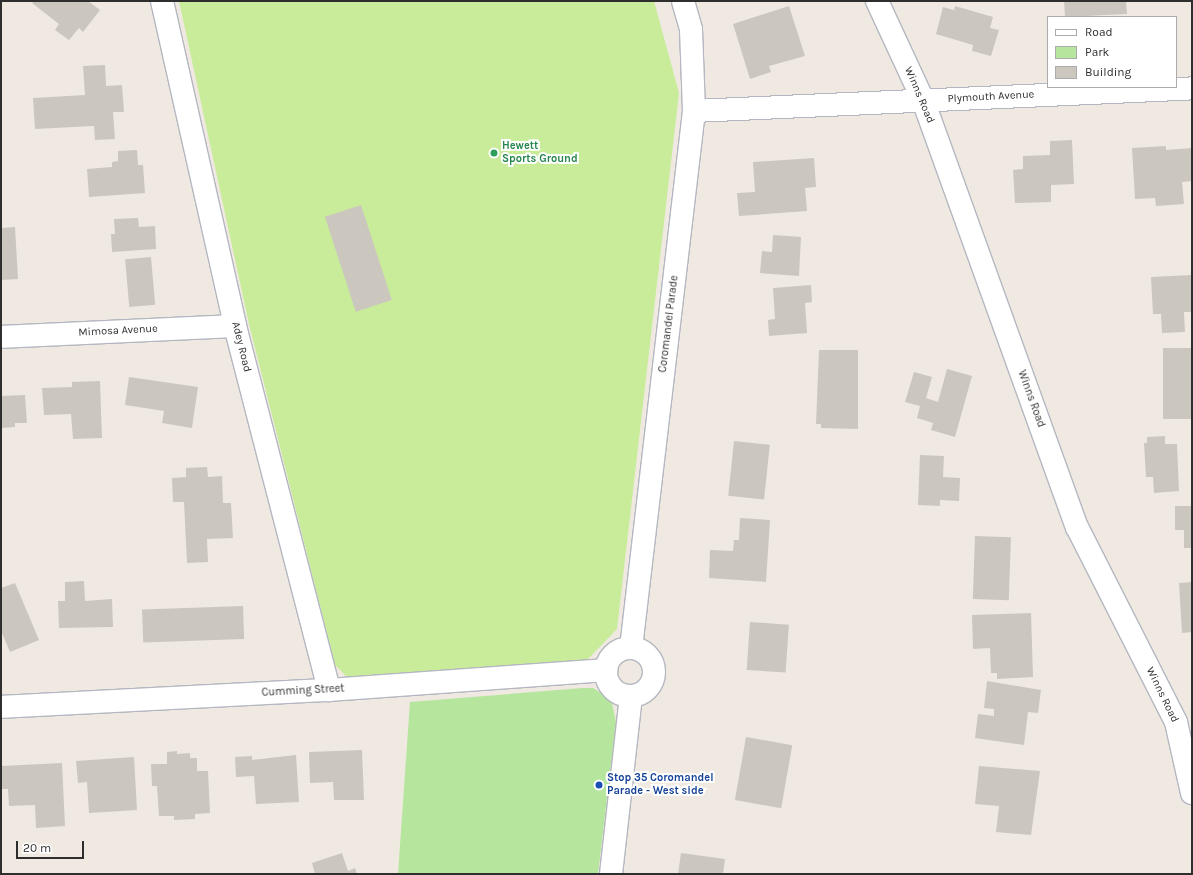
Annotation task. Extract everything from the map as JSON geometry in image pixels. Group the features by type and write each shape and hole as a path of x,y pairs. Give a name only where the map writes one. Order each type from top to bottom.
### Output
{"street":[{"name":"Adey Road","path":"162,1 235,326 329,690"},
{"name":"Coromandel Parade","path":"631,648 694,110 690,29 683,1"},
{"name":"Winns Road","path":"877,1 923,100 1077,527 1176,722 1192,793"},
{"name":"Plymouth Avenue","path":"694,110 1192,88"},
{"name":"Mimosa Avenue","path":"1,337 235,326"},
{"path":"631,648 646,654 654,668 651,684 639,694 631,696 615,691 606,678 606,670 607,663 616,652 631,648"},
{"name":"Cumming Street","path":"1,707 329,690 606,670"},
{"path":"611,874 631,696"}],"green space":[{"path":"179,1 654,1 679,93 617,629 586,661 349,679 335,665 249,324"},
{"path":"593,688 611,699 616,722 598,874 398,874 410,702"}],"building":[{"path":"34,1 88,1 100,10 83,32 79,28 69,40 55,30 59,24 32,3"},
{"path":"1064,1 1126,1 1127,14 1065,16"},
{"path":"789,6 805,56 769,66 771,72 750,79 733,24"},
{"path":"955,6 993,17 990,28 999,30 991,56 972,51 973,45 936,34 943,7 954,10"},
{"path":"105,65 106,86 122,85 124,112 113,112 115,139 95,140 94,126 35,129 33,98 85,95 83,66"},
{"path":"1072,140 1074,184 1051,185 1051,202 1015,203 1013,170 1023,169 1023,156 1050,155 1050,141"},
{"path":"1166,146 1166,150 1192,148 1192,181 1182,182 1184,204 1156,206 1155,198 1135,199 1132,148"},
{"path":"137,150 138,165 143,165 145,193 89,197 87,169 112,167 112,162 118,161 118,151"},
{"path":"814,158 816,187 805,188 807,211 739,216 737,193 755,192 753,162"},
{"path":"361,205 392,300 356,312 325,217"},
{"path":"138,218 139,227 155,226 156,249 112,252 111,234 115,234 114,219"},
{"path":"15,227 18,279 1,280 1,228"},
{"path":"773,235 801,237 799,276 760,273 762,251 772,252"},
{"path":"151,257 155,305 129,307 125,259"},
{"path":"1192,275 1192,312 1184,312 1185,332 1162,333 1161,314 1153,314 1151,277"},
{"path":"811,285 812,302 805,303 807,333 769,336 768,320 775,319 773,288"},
{"path":"1163,348 1192,348 1192,419 1163,419"},
{"path":"819,350 858,350 858,429 821,428 821,424 816,424"},
{"path":"947,369 972,376 955,437 931,430 933,423 917,418 920,406 905,402 914,372 932,377 926,398 938,402"},
{"path":"129,377 198,387 192,428 162,423 164,411 125,405"},
{"path":"100,381 102,438 73,439 71,414 44,415 42,388 72,387 72,382"},
{"path":"25,395 27,423 15,423 15,427 1,428 1,396"},
{"path":"1165,436 1165,444 1177,444 1179,491 1154,493 1153,477 1146,477 1144,443 1147,443 1147,437"},
{"path":"734,441 770,445 764,499 728,496"},
{"path":"920,455 944,456 943,477 960,478 959,501 940,500 940,506 918,505"},
{"path":"207,467 208,477 222,476 223,503 231,503 233,538 207,539 208,562 187,563 184,502 173,502 172,478 186,477 186,468"},
{"path":"1175,506 1192,506 1192,548 1184,548 1184,530 1175,530"},
{"path":"740,518 770,520 766,582 709,578 710,550 733,551 734,540 739,540"},
{"path":"975,536 1011,537 1009,600 973,599"},
{"path":"84,581 85,601 112,599 113,627 59,628 58,601 65,601 65,582"},
{"path":"1192,582 1192,632 1182,633 1179,583"},
{"path":"15,583 39,640 10,652 1,631 1,588"},
{"path":"243,606 244,639 143,643 142,610"},
{"path":"1031,613 1033,677 997,679 997,673 991,673 990,648 973,649 972,615"},
{"path":"750,622 789,625 786,673 747,670"},
{"path":"987,681 1041,690 1038,713 1028,712 1024,745 975,738 978,714 994,716 994,709 984,708"},
{"path":"746,737 792,745 781,808 735,800"},
{"path":"362,750 364,800 334,800 333,782 310,783 309,752"},
{"path":"177,751 177,754 190,753 190,758 197,758 197,771 208,771 210,813 195,814 195,819 174,820 174,816 159,816 157,786 152,786 151,764 167,764 167,752"},
{"path":"296,755 299,802 256,804 254,776 236,777 235,757 252,756 252,760"},
{"path":"134,757 137,810 89,813 87,782 78,783 76,761"},
{"path":"62,763 65,826 36,828 35,805 9,806 8,789 1,789 1,766"},
{"path":"979,766 1040,771 1031,835 996,832 999,806 975,804"},
{"path":"342,853 348,871 355,868 357,874 315,874 312,863"},
{"path":"681,853 725,859 723,874 678,874"}],"place":[{"name":"Hewett Sports Ground","path":"494,153"},
{"name":"Stop 35 Coromandel Parade - West side","path":"599,785"}]}
